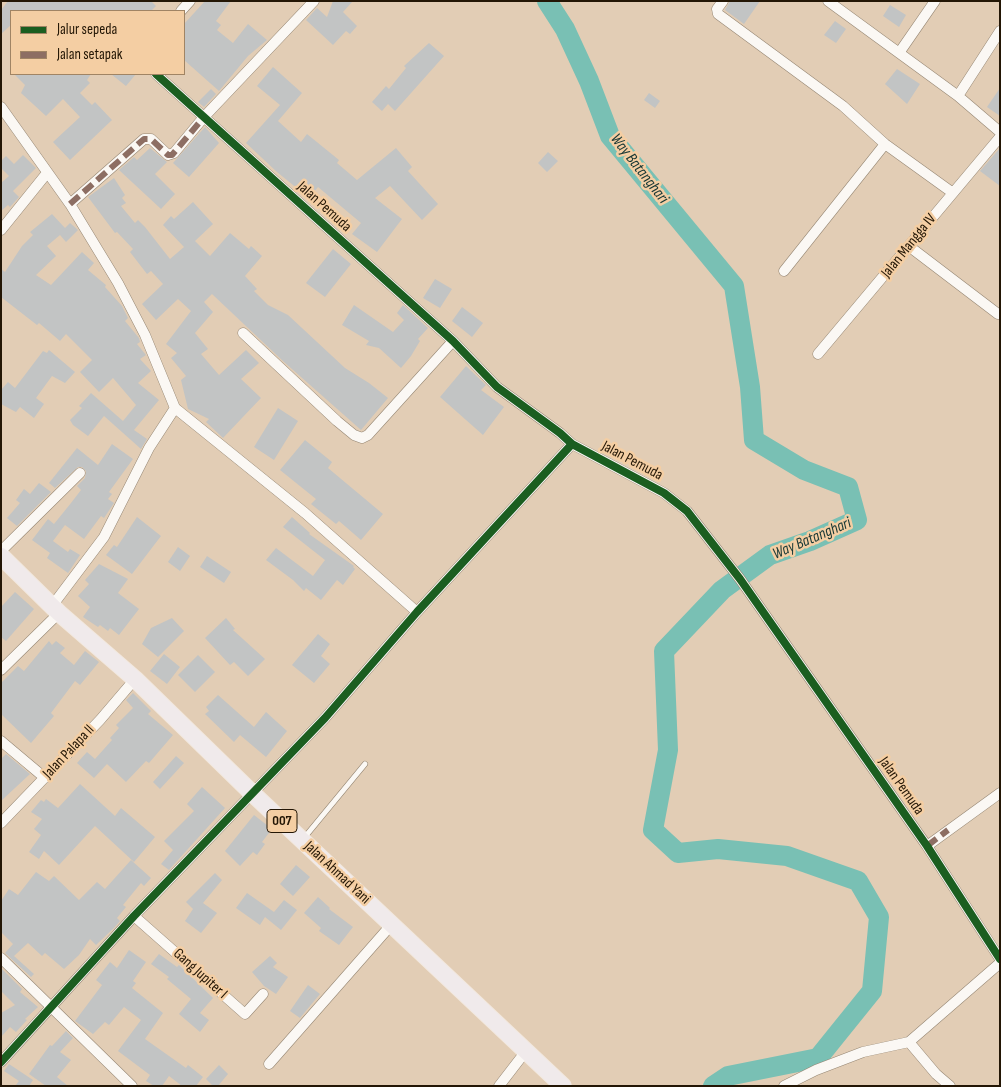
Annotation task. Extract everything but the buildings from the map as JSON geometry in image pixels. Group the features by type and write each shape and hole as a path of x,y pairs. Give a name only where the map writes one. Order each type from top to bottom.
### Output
{"main road":[{"name":"Jalan Ahmad Yani","path":"1,556 56,610 135,679 252,793 563,1086"}],"street":[{"path":"70,204 144,139 151,139 168,155 172,154 204,117 314,1"},
{"path":"723,1 717,9 718,14 842,106 885,144 953,193"},
{"path":"828,1 842,5 899,53 958,96 1000,132"},
{"path":"899,53 935,1"},
{"path":"958,96 1000,32"},
{"name":"Jalan Pemuda","path":"157,75 453,341 496,387 560,433 572,444 664,493 687,512 740,579 927,846 1000,959"},
{"path":"1,107 70,204 118,283 145,335 175,408 305,513 417,612"},
{"name":"Jalan Mangga IV","path":"818,354 1000,137"},
{"path":"784,271 885,144"},
{"path":"1,230 47,173"},
{"path":"910,246 998,314"},
{"path":"243,333 337,421 354,435 362,438 368,435 453,341"},
{"path":"1,670 56,610 104,537 149,448 175,408"},
{"path":"1,1062 134,916 325,718 417,612 572,444"},
{"path":"1,551 80,473"},
{"name":"Jalan Palapa II","path":"1,823 45,778 135,679"},
{"path":"1,741 45,778"},
{"path":"927,846 1000,793"},
{"name":"Gang Jupiter I","path":"134,916 244,1014 263,994"},
{"path":"269,1064 392,924"},
{"path":"1,958 132,1086"},
{"path":"784,1086 816,1070 863,1052 909,1042 1000,963"},
{"path":"909,1042 936,1074 950,1086"},
{"path":"499,1086 526,1051"}],"lane":[{"path":"302,840 365,764"}],"waterway":[{"name":"Way Batanghari","path":"547,1 565,29 589,81 610,136 734,286 750,387 754,440 804,470 848,487 857,520 810,541 770,555 722,590 664,651 668,750 653,830 678,853 718,849 787,856 858,881 879,917 872,991 818,1058 728,1076 713,1086"}],"marked path":[{"path":"70,204 144,139 151,139 168,155 172,155 204,117"},
{"path":"927,846 948,830"}],"cycle path":[{"path":"157,75 453,341 497,387 572,444 664,493 687,511 740,579 927,846 1000,959"},
{"path":"1,1062 134,916 325,718 417,612 572,444"}]}
